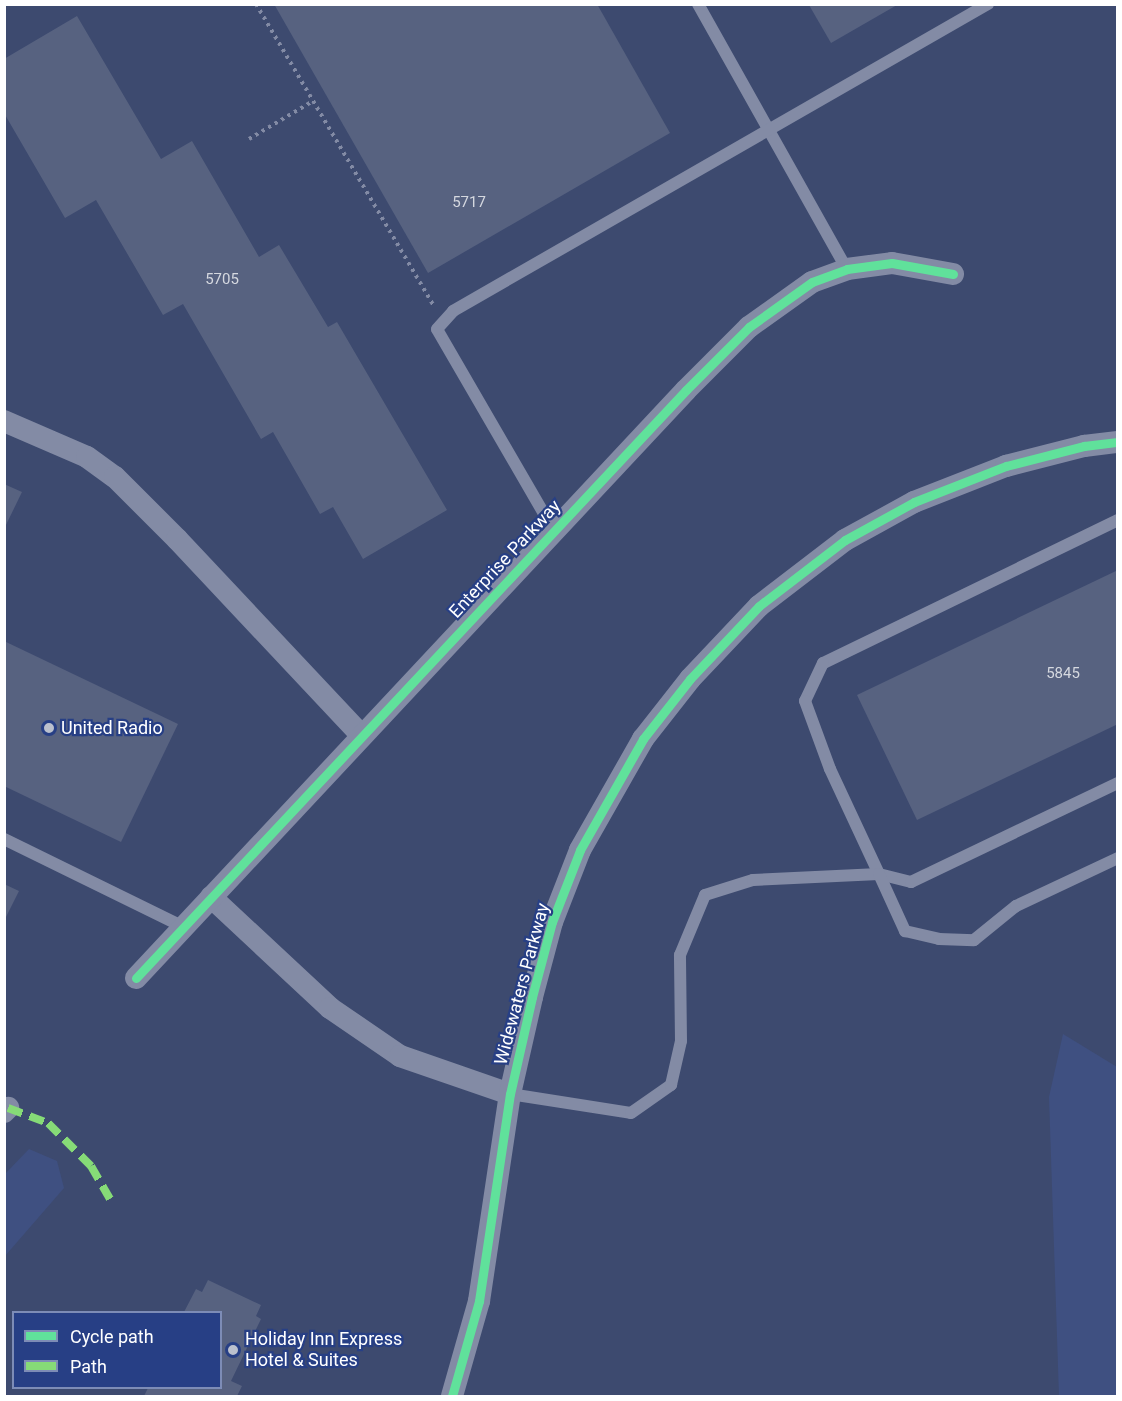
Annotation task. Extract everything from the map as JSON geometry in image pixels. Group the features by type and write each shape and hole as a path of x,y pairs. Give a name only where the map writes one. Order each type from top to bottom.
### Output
{"street":[{"name":"Enterprise Parkway","path":"136,978 554,531 749,327 812,282 847,269 892,263 953,274"},
{"path":"4,421 87,457 115,477 177,539 362,736"},
{"name":"Widewaters Parkway","path":"452,1396 479,1301 510,1094 552,921 580,850 643,739 690,679 759,606 845,540 914,502 1006,466 1084,446 1118,442"},
{"path":"211,897 330,1008 400,1056 510,1094"}],"lane":[{"path":"698,4 847,269"},
{"path":"554,531 437,329 453,311 988,4"},
{"path":"1118,520 824,663 805,701 830,769 905,931 939,939 974,940 1016,906 1118,858"},
{"path":"510,1094 631,1113 670,1085 681,1041 680,955 705,895 753,880 879,874 911,882 1118,783"},
{"path":"4,839 184,927"}],"path":[{"path":"256,4 443,322"},
{"path":"249,139 313,101"}],"water":[{"path":"1063,1034 1117,1067 1117,1396 1059,1396 1049,1097"},
{"path":"29,1149 57,1161 64,1188 5,1256 5,1174"}],"building":[{"path":"274,4 597,4 670,133 428,273"},
{"path":"809,5 897,5 831,43"},
{"path":"77,16 161,159 192,141 259,257 279,245 328,327 337,322 447,510 363,559 333,507 320,514 273,432 261,439 183,304 163,315 96,200 65,218 4,113 4,59"},
{"path":"4,484 22,492 4,529"},
{"path":"1118,570 1118,724 917,820 857,695"},
{"path":"4,641 178,724 121,842 4,786"},
{"path":"4,884 19,891 4,921"},
{"name":"Holiday Inn Express Hotel & Suites","path":"208,1280 261,1305 256,1316 261,1319 231,1381 242,1386 237,1396 144,1396 148,1389 222,1389 222,1311 185,1311 196,1289 202,1292"}],"marked path":[{"path":"8,1108 48,1123 91,1166 110,1199"}],"cycle path":[{"path":"136,978 686,390 749,327 812,282 847,269 892,263 953,274"},
{"path":"452,1396 479,1301 510,1094 552,922 580,850 643,739 690,679 759,606 845,540 914,502 1006,466 1084,446 1118,442"}],"place":[{"name":"United Radio","path":"49,728"},
{"name":"Holiday Inn Express Hotel & Suites","path":"233,1350"}]}
